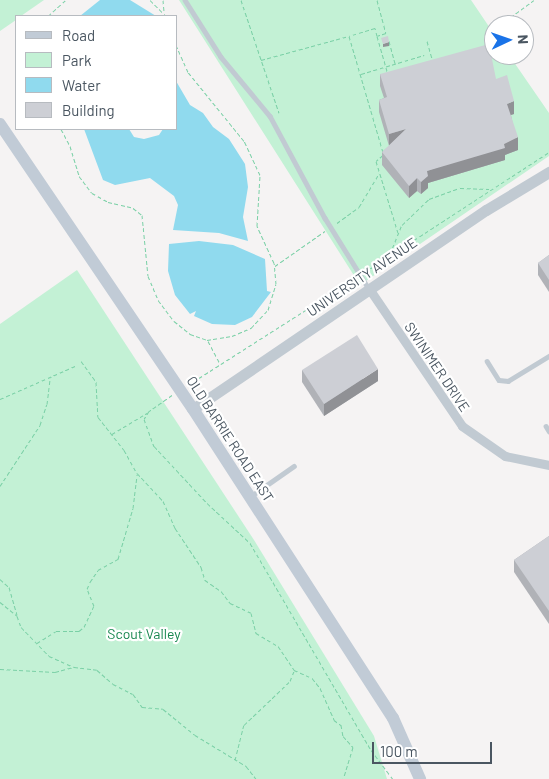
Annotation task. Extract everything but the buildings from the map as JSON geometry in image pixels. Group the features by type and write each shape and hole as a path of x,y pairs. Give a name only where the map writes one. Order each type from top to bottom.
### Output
{"main road":[{"name":"OLD BARRIE ROAD EAST","path":"0,124 193,409 393,718 420,779"}],"street":[{"name":"UNIVERSITY AVENUE","path":"193,409 486,210 549,172"},
{"name":"SWINIMER DRIVE","path":"370,290 462,426 505,456 549,465"}],"lane":[{"path":"185,0 221,57 270,116 370,290"},
{"path":"487,361 499,380 508,381 549,356"},
{"path":"250,496 294,466"}],"path":[{"path":"49,15 66,0"},
{"path":"150,0 164,12"},
{"path":"162,0 166,15"},
{"path":"240,0 279,113"},
{"path":"377,0 395,64"},
{"path":"514,15 534,0"},
{"path":"260,60 375,28 389,78"},
{"path":"377,36 386,33"},
{"path":"349,36 384,154 376,162 398,233"},
{"path":"427,42 433,64"},
{"path":"61,130 83,183 92,193 108,202 133,208 142,215 148,276 165,312 182,329 207,340 232,336 260,319 273,296 276,272 257,226 262,186 257,164 228,119 188,72 178,50"},
{"path":"360,74 424,55"},
{"path":"187,386 549,152"},
{"path":"390,255 398,233 409,216 438,195 460,188 490,189"},
{"path":"207,340 221,364"},
{"path":"81,361 96,382 98,417 137,474 163,502 175,528 201,567 205,580 220,590 230,604 251,613 256,633 278,646 294,670 312,678 327,701 334,720 341,725 343,736 351,743 353,751 343,779"},
{"path":"0,399 75,366"},
{"path":"0,486 40,425 47,404 50,378"},
{"path":"111,434 148,413 166,399"},
{"path":"148,413 144,423 154,446 200,496 250,543 371,750 394,779"},
{"path":"37,644 56,631 79,631 84,627 94,606 87,589 90,582 98,570 118,559 132,508 137,474"},
{"path":"0,580 9,587 17,616"},
{"path":"0,602 17,616 37,644 49,656 74,667 98,670 113,684 134,694 142,707 163,709 246,766 256,779"},
{"path":"0,669 56,672 74,667"},
{"path":"235,760 244,726 290,681 294,670"},
{"path":"24,779 32,779"}],"green space":[{"path":"0,0 44,0 22,15 15,15 15,21 0,31"},
{"path":"179,0 471,0 484,19 484,65 516,65 549,113 549,156 360,285"},
{"name":"Scout Valley","path":"77,270 254,540 374,736 387,779 0,779 0,324"}],"water":[{"path":"100,0 130,0 154,15 81,15"},
{"path":"178,84 190,105 203,113 213,127 229,139 245,164 248,187 243,217 248,241 219,233 173,230 178,205 174,196 150,178 115,185 103,180 84,130 130,130 134,137 144,139 159,135 162,130 178,130"},
{"path":"199,241 233,245 265,259 267,291 271,292 252,317 235,325 212,324 194,316 196,311 190,314 175,295 168,271 169,244"}]}
